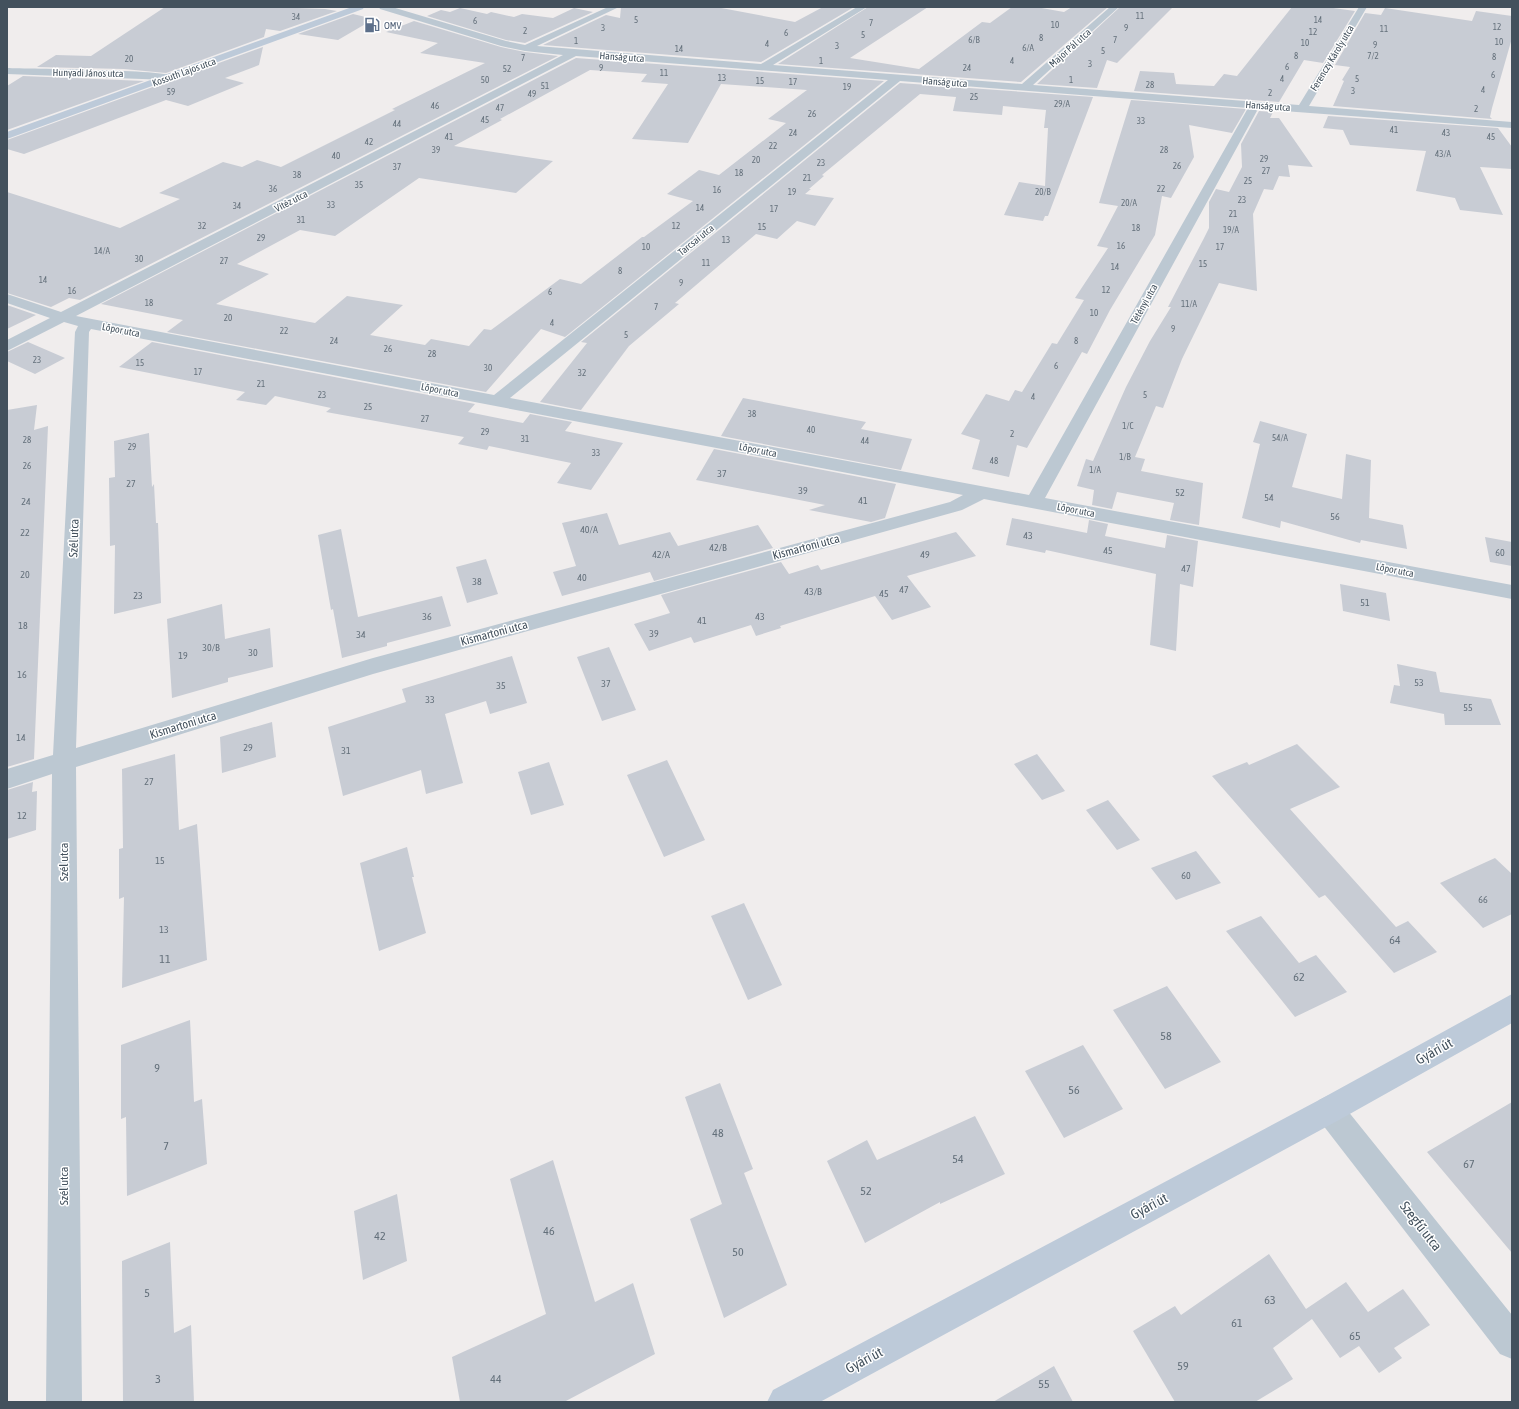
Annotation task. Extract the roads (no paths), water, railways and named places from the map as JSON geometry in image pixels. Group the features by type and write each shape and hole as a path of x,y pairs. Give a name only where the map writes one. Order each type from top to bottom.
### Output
{"main road":[{"name":"Kossuth Lajos utca","path":"7,136 360,7"},
{"name":"Gyári út","path":"785,1402 1329,1110 1512,1008"}],"street":[{"name":"Hanság utca","path":"383,7 504,44 525,48 896,79 1512,125"},
{"path":"525,48 615,7"},
{"path":"762,68 863,7"},
{"name":"Major Pál utca","path":"1024,88 1115,7"},
{"name":"Ferenczy Károly utca","path":"1302,109 1363,7"},
{"name":"Vitéz utca","path":"7,346 75,321 574,53"},
{"name":"Hunyadi János utca","path":"7,71 169,77"},
{"name":"Tarcsai utca","path":"497,401 896,79"},
{"name":"Tétényi utca","path":"1034,502 1255,106"},
{"name":"Lőpor utca","path":"7,298 40,311 75,321 1512,592"},
{"name":"Szél utca","path":"64,1402 64,762 82,332 75,321"},
{"name":"Kismartoni utca","path":"7,779 372,666 956,506 982,492"},
{"name":"Szegfű utca","path":"1329,1110 1512,1342"}],"place":[{"name":"OMV","path":"372,25"}]}
